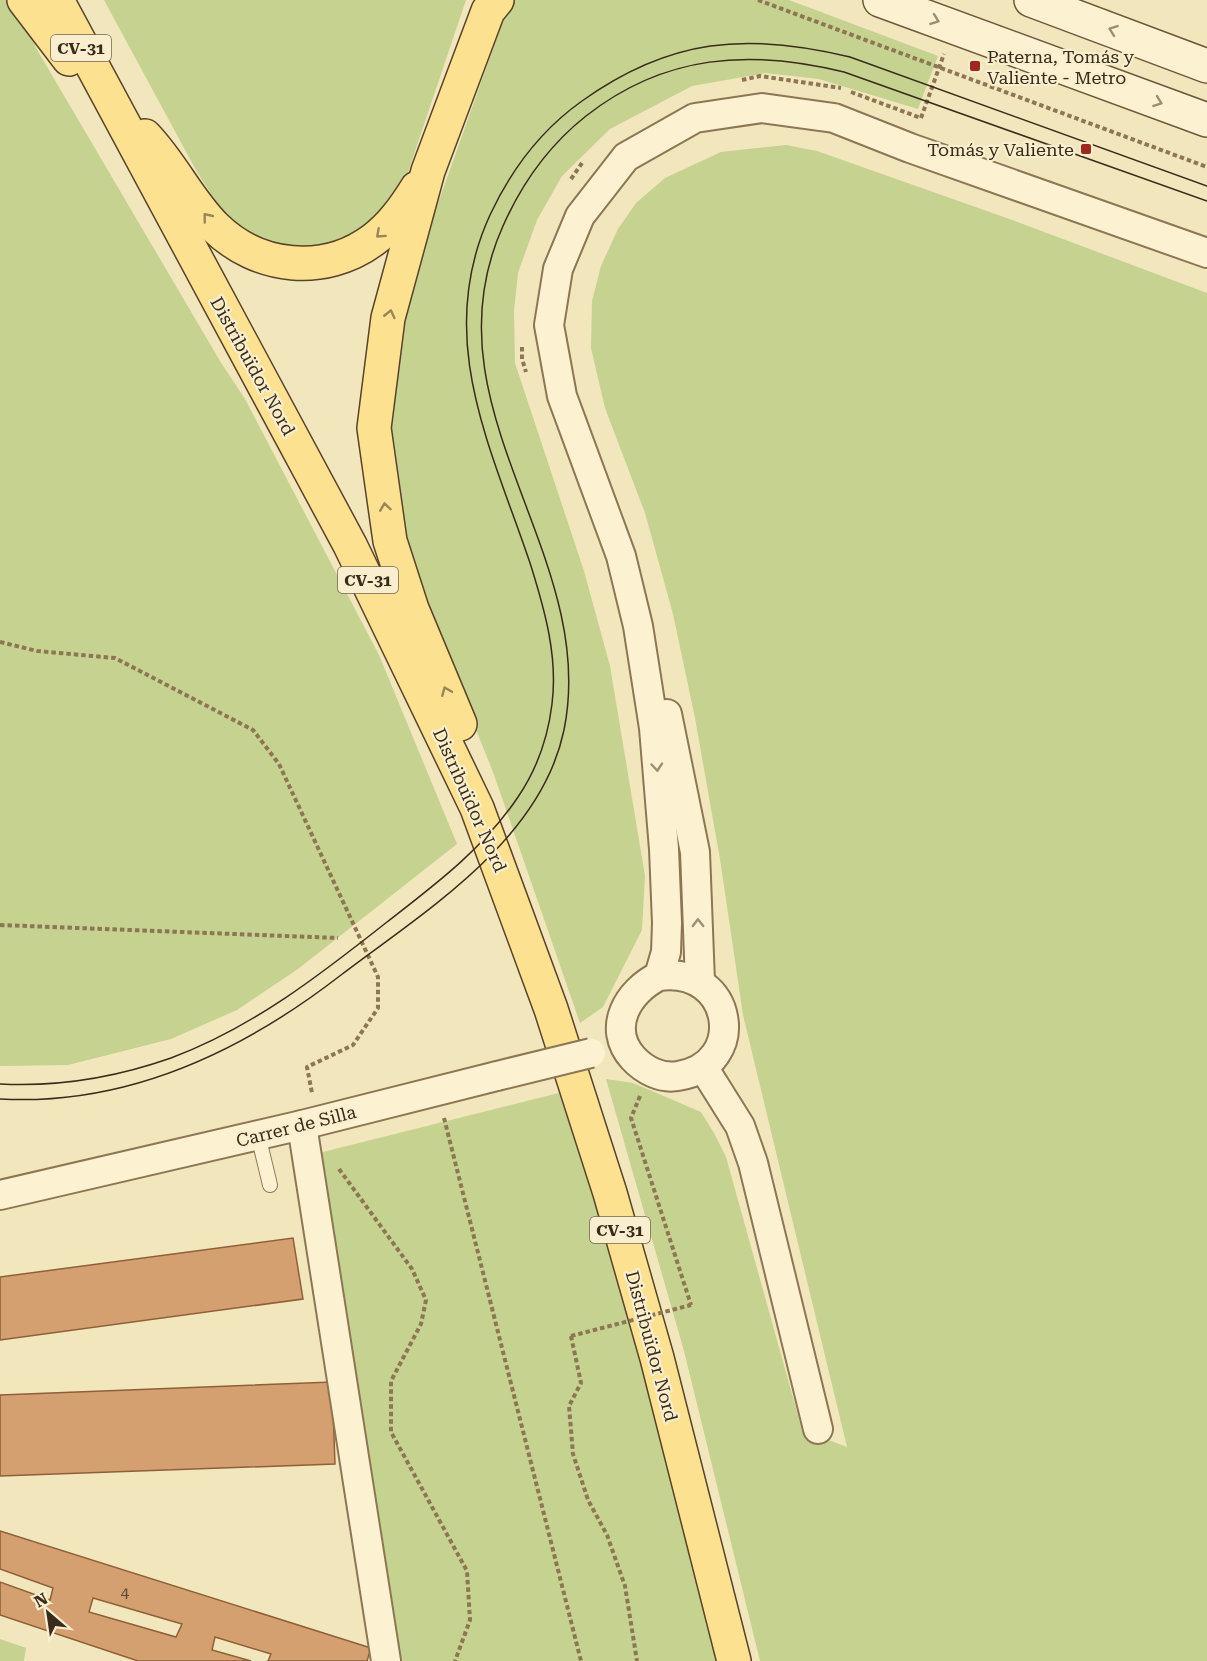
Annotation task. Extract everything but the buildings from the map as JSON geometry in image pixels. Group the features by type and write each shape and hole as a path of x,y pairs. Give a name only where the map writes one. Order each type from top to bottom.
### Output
{"main road":[{"path":"24,0 62,52 160,151 215,227 240,246 267,260 298,264 337,258 373,240 397,218 428,171"},
{"name":"Distribuïdor Nord","path":"57,0 106,95 350,544 477,808 551,1009 610,1194 657,1358 734,1661"},
{"path":"880,0 1207,120"},
{"path":"1031,0 1207,66"},
{"path":"477,808 468,745 412,609 390,541 374,428 388,318 428,171 491,4"}],"street":[{"path":"659,976 666,942 664,849 654,728 638,626 621,556 561,396 549,325 558,269 580,216 626,157 695,118 762,108 834,118 910,148 1207,254"},
{"path":"638,626 672,727 695,852 700,982"},
{"path":"659,976 687,976 700,982 713,993 721,1007 724,1023 719,1047 704,1067 689,1074 673,1077 657,1074 643,1077 627,1048 621,1024 624,1009 632,995 644,983 659,976"},
{"path":"591,1053 621,1024"},
{"name":"Carrer de Silla","path":"0,1196 302,1125 591,1053 622,1059 643,1077"},
{"path":"704,1067 740,1126 753,1162 818,1429"},
{"path":"302,1125 386,1661"}],"lane":[{"path":"258,1135 270,1185"}],"path":[{"path":"758,0 1207,166"},
{"path":"910,148 954,27"},
{"path":"739,81 760,76 834,86 921,118"},
{"path":"570,180 584,162"},
{"path":"523,336 522,359 530,381"},
{"path":"0,925 338,938"},
{"path":"637,1661 625,1586 607,1535 588,1500 573,1454 569,1406 581,1383 571,1336 691,1305 631,1118 643,1077"},
{"path":"336,1165 412,1269 426,1300 421,1324 391,1381 392,1432 467,1571 470,1620 455,1661"}],"green space":[{"path":"0,0 17,0 36,48 220,361 245,399 379,655 457,844 298,969 237,1010 171,1039 68,1065 0,1066"},
{"path":"104,0 466,0 404,184 381,218 335,248 285,251 254,238 226,217 197,172"},
{"path":"514,0 789,0 938,56 918,109 819,79 765,73 692,86 610,129 562,176 537,220 518,273 514,311 515,363 584,571 610,666 645,876 642,930 603,1007 580,1023 493,772 405,553 385,422 400,310 504,18"},
{"path":"786,145 817,151 1015,221 1207,293 1207,1661 760,1661 684,1351 606,1079 633,1083 701,1112 726,1157 802,1430 847,1447 743,1015 720,859 695,718 673,614 645,513 605,408 591,348 592,301 601,266 618,229 636,203 665,178 721,152"},
{"path":"559,1093 605,1233 646,1375 717,1661 388,1661 315,1154"},
{"path":"0,1639 26,1648 24,1661 0,1661"}],"tram line":[{"path":"0,1084 44,1084 108,1075 171,1058 230,1032 311,980 441,879 490,833 525,786 541,752 550,716 553,686 552,652 531,566 500,479 474,393 468,350 467,306 474,261 498,198 528,152 567,112 615,80 647,64 678,53 710,46 743,43 777,44 850,57 1207,186"},
{"path":"0,1099 47,1099 93,1093 138,1083 181,1068 224,1049 264,1027 303,1002 442,899 505,839 531,806 551,770 564,730 568,665 558,602 496,419 483,357 484,293 503,226 519,195 548,153 586,116 616,95 646,80 678,69 709,62 742,59 775,60 844,72 1207,201"}],"place":[{"name":"Paterna, Tomás y Valiente - Metro","path":"975,66"},
{"name":"Tomás y Valiente","path":"1086,149"}]}
